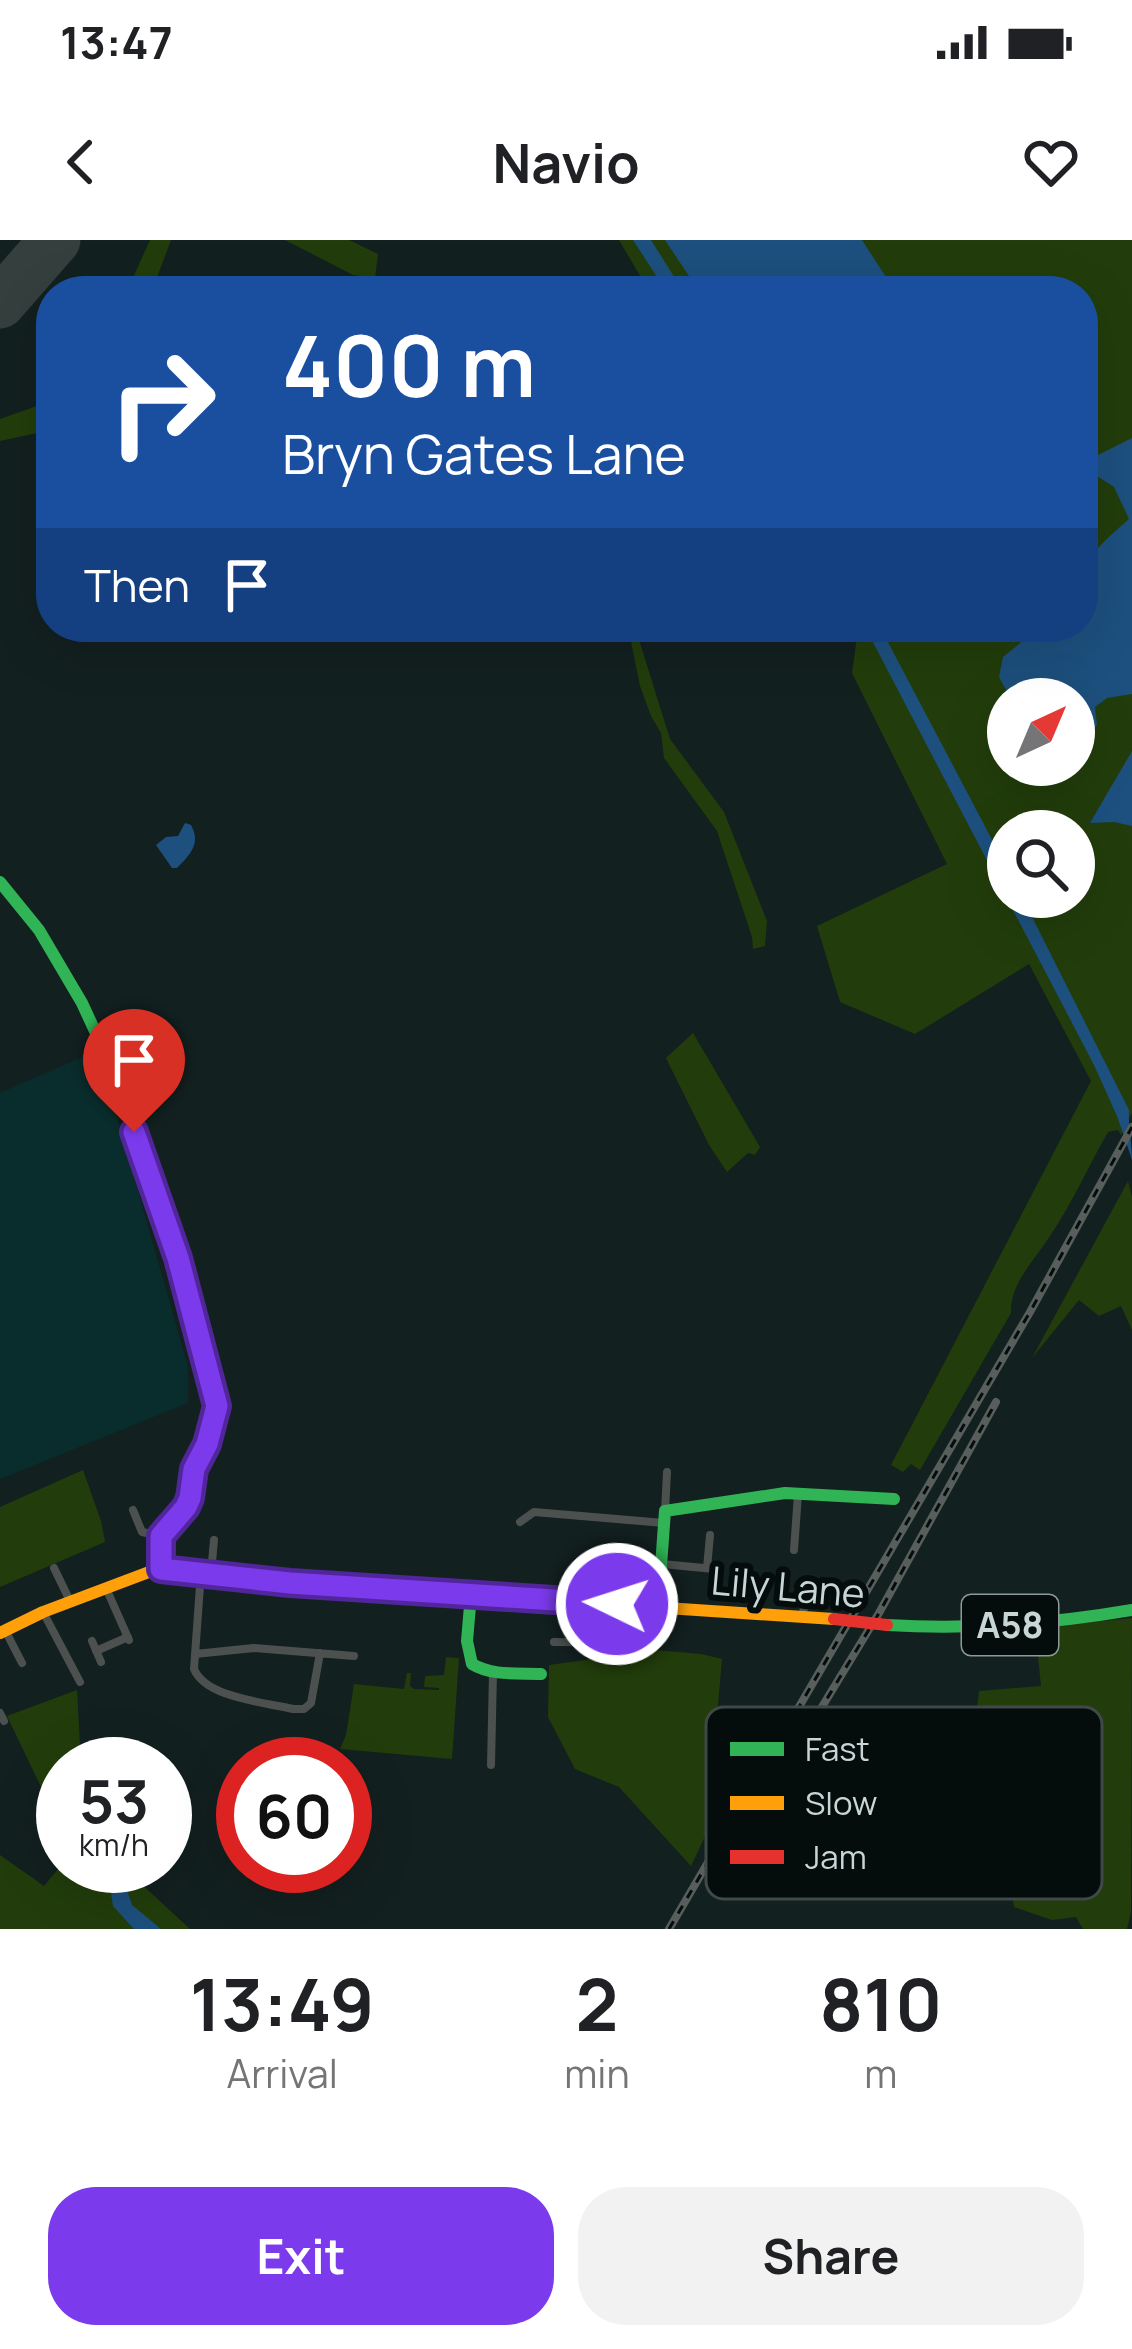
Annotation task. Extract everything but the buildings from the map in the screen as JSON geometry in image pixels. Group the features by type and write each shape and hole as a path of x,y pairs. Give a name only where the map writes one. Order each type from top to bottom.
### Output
{"street":[{"path":"0,882 39,930 82,1003 113,1070 178,1258 217,1406 207,1444 194,1469 190,1498 161,1536 157,1569"},
{"path":"554,1642 650,1643 662,1564 668,1472"},
{"path":"520,1522 534,1512 664,1517 785,1493 887,1501"},
{"path":"794,1550 798,1494"},
{"path":"133,1510 142,1532 161,1536"},
{"path":"662,1564 711,1569 710,1535"},
{"path":"214,1540 195,1654 198,1680 212,1690 304,1709 310,1702 320,1653"},
{"path":"54,1568 71,1602"},
{"name":"Lily Lane","path":"157,1569 290,1583 932,1628 991,1627 1132,1610"},
{"name":"A58","path":"3,1631 157,1569"},
{"path":"802,1617 810,1580"},
{"path":"101,1662 94,1646 128,1639 106,1588"},
{"path":"471,1594 468,1659 475,1669 541,1674"},
{"path":"44,1612 80,1682"},
{"path":"3,1631 22,1663"},
{"path":"195,1654 254,1648 354,1656"},
{"path":"491,1765 493,1672"}],"shaded area":[{"path":"98,1050 188,1367 188,1403 0,1479 0,1093"}],"green space":[{"path":"150,240 171,240 158,276 134,276"},
{"path":"285,240 349,240 378,254 375,276 353,275"},
{"path":"619,240 1132,240 1132,1113 1121,1135 1118,1130 1108,1132 1064,1213 1023,1274 1011,1313 920,1470 911,1464 903,1472 891,1465 1091,1081 1029,964 915,1034 840,1002 817,926 947,864 852,673 856,642 1098,642 1098,276 640,276"},
{"path":"36,406 36,433 0,441 0,419"},
{"path":"631,642 640,642 670,739 724,812 767,921 765,946 753,949 717,831 664,758 661,733 640,686"},
{"path":"693,1033 760,1147 727,1172 666,1058"},
{"path":"1128,1181 1132,1330 1121,1306 1099,1316 1079,1300 1032,1358"},
{"path":"83,1470 105,1542 0,1587 0,1507"},
{"path":"1132,1618 1131,1912 1127,1929 1083,1929 1076,1917 1052,1920 1014,1907 1013,1899 1102,1899 1102,1707 977,1707 979,1691 1041,1686 1035,1628"},
{"path":"656,1650 722,1659 718,1707 706,1707 706,1834 691,1866 619,1787 575,1769 548,1717 549,1665"},
{"path":"446,1657 459,1658 452,1759 372,1752 372,1737 345,1737 354,1684 404,1689 407,1673 411,1673 414,1689 439,1690 424,1687 425,1676 444,1675"},
{"path":"77,1690 80,1737 36,1737 36,1776 7,1716"},
{"path":"0,1855 36,1880 36,1893 151,1893 190,1929 0,1929"}],"water":[{"path":"633,240 651,240 674,276 656,276"},
{"path":"665,240 862,240 885,276 689,276"},
{"path":"1132,438 1132,694 1107,698 1095,707 1095,678 999,677 1003,657 1022,642 1098,642 1098,548 1129,519 1114,487 1098,477 1098,455"},
{"path":"873,642 888,642 987,830 987,860"},
{"path":"1132,751 1132,826 1095,823 1095,814"},
{"path":"185,823 194,831 195,843 177,868 172,868 156,845 166,837 178,836"},
{"path":"1017,918 1033,918 1129,1110 1132,1160 1117,1116"},
{"path":"111,1893 128,1893 132,1905 161,1929 134,1929 113,1906"}],"runway":[{"path":"0,303 55,240"}],"railway":[{"path":"799,1707 1030,1312 1132,1127"},
{"path":"822,1707 996,1402"},
{"path":"669,1929 706,1866"}],"traffic: fast":[{"path":"0,882 39,930 82,1003 113,1070 178,1258 217,1406 207,1444 194,1469 190,1498 161,1536 161,1569"},
{"path":"658,1607 665,1511 785,1493 894,1499"},
{"path":"471,1594 467,1641 472,1664 497,1672 541,1674"},
{"path":"887,1625 1010,1625 1132,1610"}],"traffic: slow":[{"path":"0,1633 157,1569 302,1584 834,1619"}],"traffic: jam":[{"path":"834,1619 887,1625"}],"route":[{"path":"134,1132 178,1258 217,1406 207,1444 194,1469 190,1498 161,1536 161,1569 290,1583 617,1604"}]}
